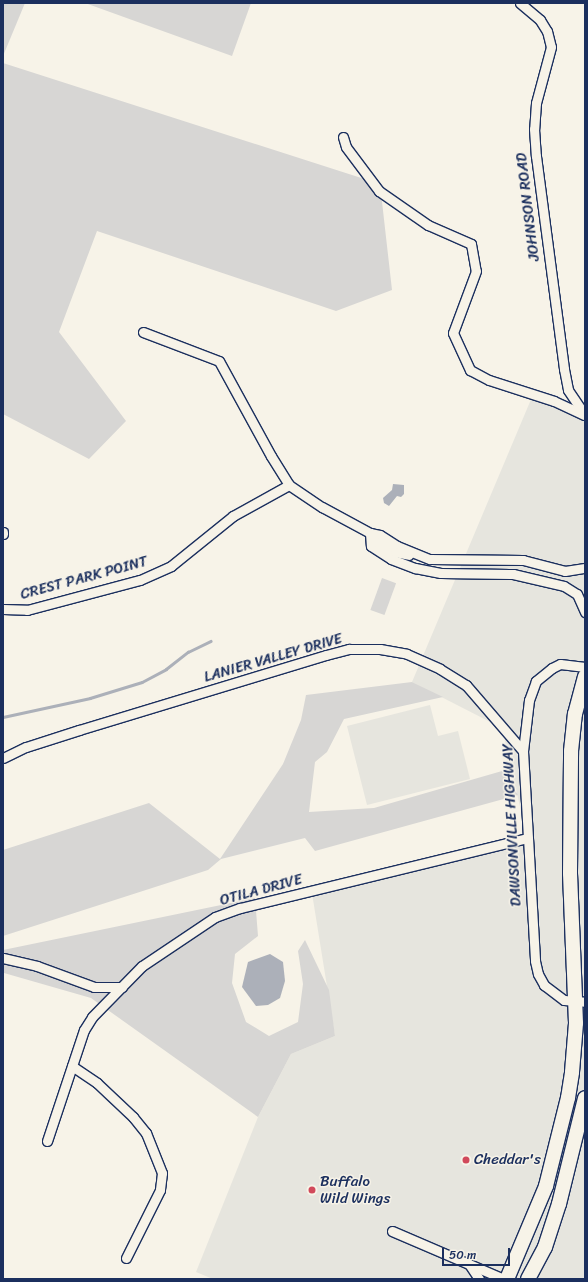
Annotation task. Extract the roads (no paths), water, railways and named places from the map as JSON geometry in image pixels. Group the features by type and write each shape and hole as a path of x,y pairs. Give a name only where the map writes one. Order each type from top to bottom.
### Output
{"main road":[{"path":"505,1279 546,1186 572,1072 580,1002 570,873 571,751 575,714 585,676"},
{"path":"528,1279 545,1247 562,1197 585,1098"}],"street":[{"name":"JOHNSON ROAD","path":"520,3 540,20 547,31 551,47 536,103 534,129 536,156 564,369 568,390 585,415"},
{"path":"343,137 346,147 379,191 428,224 471,244 476,271 453,333 470,370 489,380 554,401 585,415"},
{"path":"143,332 219,361 270,456 289,485 322,507 370,533 380,535 394,552 415,568 434,571 513,574 564,586 578,594 585,612"},
{"name":"CREST PARK POINT","path":"3,609 27,610 140,580 171,566 233,516 289,485"},
{"path":"370,533 371,546 394,552 420,555 435,559 523,560 565,571 585,568"},
{"path":"434,571 435,559"},
{"path":"540,580 543,565"},
{"name":"LANIER VALLEY DRIVE","path":"3,758 26,747 79,730 349,649 380,649 407,654 440,669 466,685 523,751"},
{"name":"DAWSONVILLE HIGHWAY","path":"580,1002 555,994 544,985 538,974 535,961 523,751 529,700 536,681 552,668 560,664 585,666"},
{"name":"OTILA DRIVE","path":"47,1141 84,1030 92,1017 142,966 215,917 240,908 528,838"},
{"path":"3,958 37,966 94,987 122,987"},
{"path":"72,1066 96,1083 133,1117 146,1133 162,1173 160,1190 126,1258"},
{"path":"392,1231 505,1279"},
{"path":"469,1264 479,1279"}],"waterway":[{"path":"3,717 90,698 142,682 166,669 188,652 211,641"}],"place":[{"name":"Cheddar's","path":"466,1160"},
{"name":"Buffalo Wild Wings","path":"312,1190"}]}
